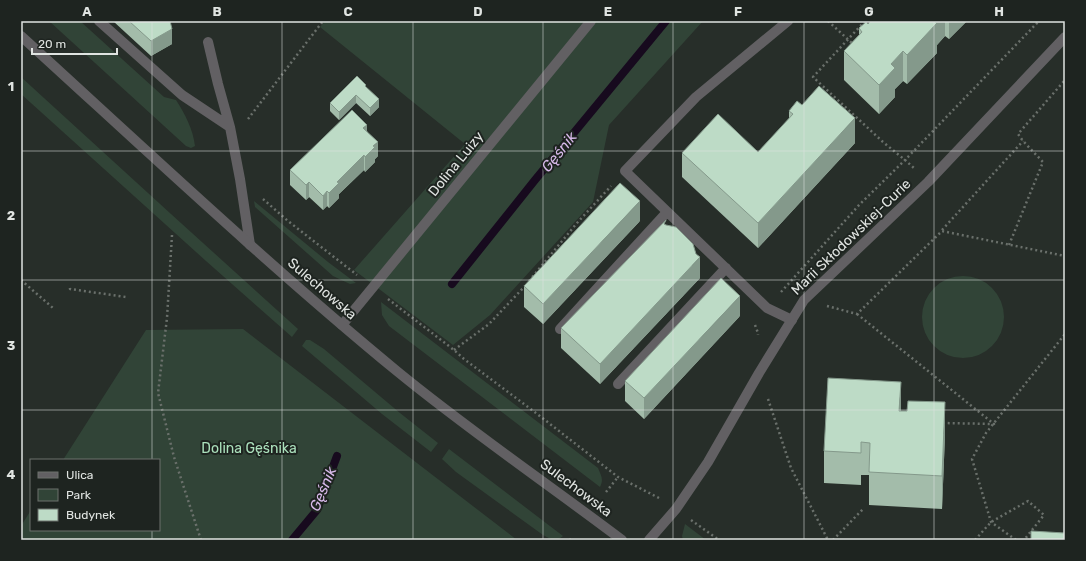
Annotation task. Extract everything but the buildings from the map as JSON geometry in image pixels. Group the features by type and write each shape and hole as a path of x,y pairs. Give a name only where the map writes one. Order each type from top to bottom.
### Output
{"street":[{"path":"99,21 182,95 230,127"},
{"name":"Dolina Luizy","path":"342,325 591,21"},
{"path":"788,21 696,97 625,171 767,308 792,320"},
{"name":"Sulechowska","path":"21,36 250,245 342,325 452,414 622,540"},
{"name":"Marii Skłodowskiej-Curie","path":"649,540 676,509 708,462 759,373 804,300 928,182 1065,38"},
{"path":"208,42 230,127 250,245"},
{"path":"560,329 667,212"},
{"path":"618,384 726,268"}],"path":[{"path":"258,105 323,21"},
{"path":"828,21 858,49"},
{"path":"865,21 813,77 882,142 905,160 928,182"},
{"path":"1009,245 1043,162 1018,134 1065,80"},
{"path":"857,314 942,231 1023,141"},
{"path":"454,350 489,324 522,289 577,223 625,171"},
{"path":"240,179 288,221 357,275"},
{"path":"942,231 1065,256"},
{"path":"172,235 167,318 158,394 174,457 201,540"},
{"path":"21,280 53,308"},
{"path":"70,288 126,297"},
{"path":"384,296 618,477 662,500"},
{"path":"804,300 857,314 994,424"},
{"path":"1016,540 991,522 972,459 986,433 1065,334"},
{"path":"759,373 791,468 828,540"},
{"path":"939,424 994,424"},
{"path":"606,492 618,477"},
{"path":"975,540 991,522 1028,501 1044,515 1024,540"},
{"path":"833,540 863,509"},
{"path":"687,517 718,540"}],"green space":[{"path":"49,21 80,21 164,97 176,100 188,122 195,146 191,148 186,146"},
{"path":"325,21 703,21 609,125 593,202 490,315 453,345 354,270 465,144 320,27"},
{"path":"21,77 298,329 292,337 21,94"},
{"path":"254,201 356,283 350,284 333,276 255,207"},
{"path":"955,276 971,276 986,283 997,294 1004,309 1004,325 1001,333 992,346 979,355 971,358 955,358 940,351 929,340 922,325 922,309 929,294 940,283"},
{"path":"381,302 598,468 602,480 600,487 389,326 382,315"},
{"name":"Dolina Gęśnika","path":"243,329 517,540 21,540 21,526 30,512 30,531 160,531 160,459 64,459 146,330"},
{"path":"306,340 310,340 324,349 438,443 431,452 382,414 302,346"},
{"path":"449,449 563,536 555,540 543,535 456,472 442,459"},
{"path":"685,524 706,540 683,540 682,536"}],"waterway":[{"name":"Gęśnik","path":"452,284 535,180 666,21"},
{"name":"Gęśnik","path":"292,540 317,510 337,456"}]}
